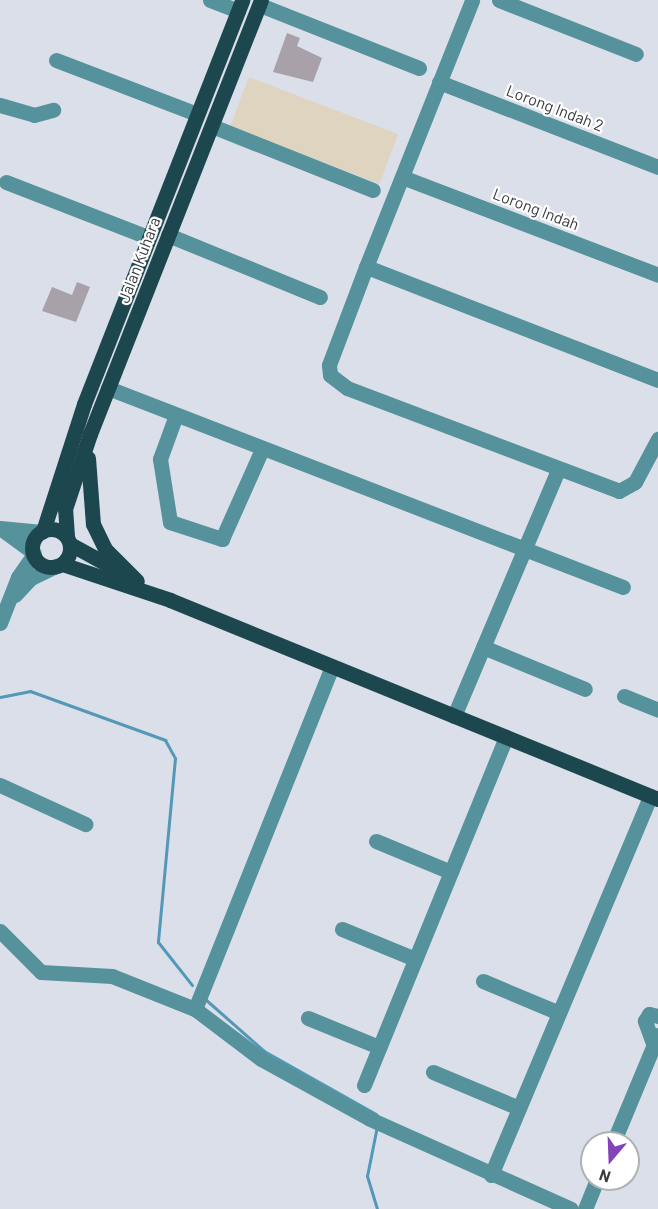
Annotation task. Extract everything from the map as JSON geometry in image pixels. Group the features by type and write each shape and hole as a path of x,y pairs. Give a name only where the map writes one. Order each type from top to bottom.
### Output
{"main road":[{"name":"Jalan Kuhara","path":"68,540 65,509 90,434 261,2"},
{"name":"Jalan Kuhara","path":"42,531 66,452 240,5"},
{"path":"90,434 87,497 93,524 105,549 137,581"},
{"path":"170,600 68,540 56,530 42,531 33,553 43,564 59,565 170,600 654,798"},
{"path":"59,565 68,540"}],"street":[{"path":"210,0 240,5"},
{"path":"472,0 329,365 336,383 558,470 624,491 635,482 658,439"},
{"path":"500,0 636,54"},
{"path":"261,2 419,68"},
{"path":"56,60 197,114"},
{"name":"Lorong Indah 2","path":"439,82 658,167"},
{"path":"0,105 34,115 53,110"},
{"path":"212,126 373,190"},
{"name":"Lorong Indah","path":"402,177 658,275"},
{"path":"6,182 148,237"},
{"path":"168,235 320,297"},
{"path":"366,267 658,380"},
{"path":"108,388 262,449 525,547 623,587"},
{"path":"176,415 160,459 170,522 222,539 262,449"},
{"path":"454,716 558,470"},
{"path":"0,529 42,531"},
{"path":"0,529 33,553 3,617"},
{"path":"3,617 31,578 59,565"},
{"path":"483,647 585,689"},
{"path":"195,1009 332,667"},
{"path":"624,696 658,710"},
{"path":"364,1085 506,737"},
{"path":"0,785 85,824"},
{"path":"491,1175 559,1013 654,798"},
{"path":"376,841 451,872"},
{"path":"342,928 415,959"},
{"path":"0,931 41,972 120,978 195,1009 261,1059 390,1130 491,1175 540,1203 571,1209"},
{"path":"483,981 559,1013"},
{"path":"618,1131 656,1040 645,1021 649,1014 658,1016"},
{"path":"308,1018 379,1047"},
{"path":"433,1072 519,1108"},
{"path":"585,1209 592,1191"}],"shaded area":[{"path":"249,77 398,134 379,184 230,126"}],"building":[{"path":"287,33 300,38 297,46 322,58 313,82 273,72"},
{"path":"77,282 90,287 76,322 42,311 52,287 72,295"}],"waterway":[{"path":"0,697 30,691 165,740 175,758 158,942 192,985"},
{"path":"205,999 264,1051 376,1114"},
{"path":"377,1126 367,1176 377,1209"}]}
